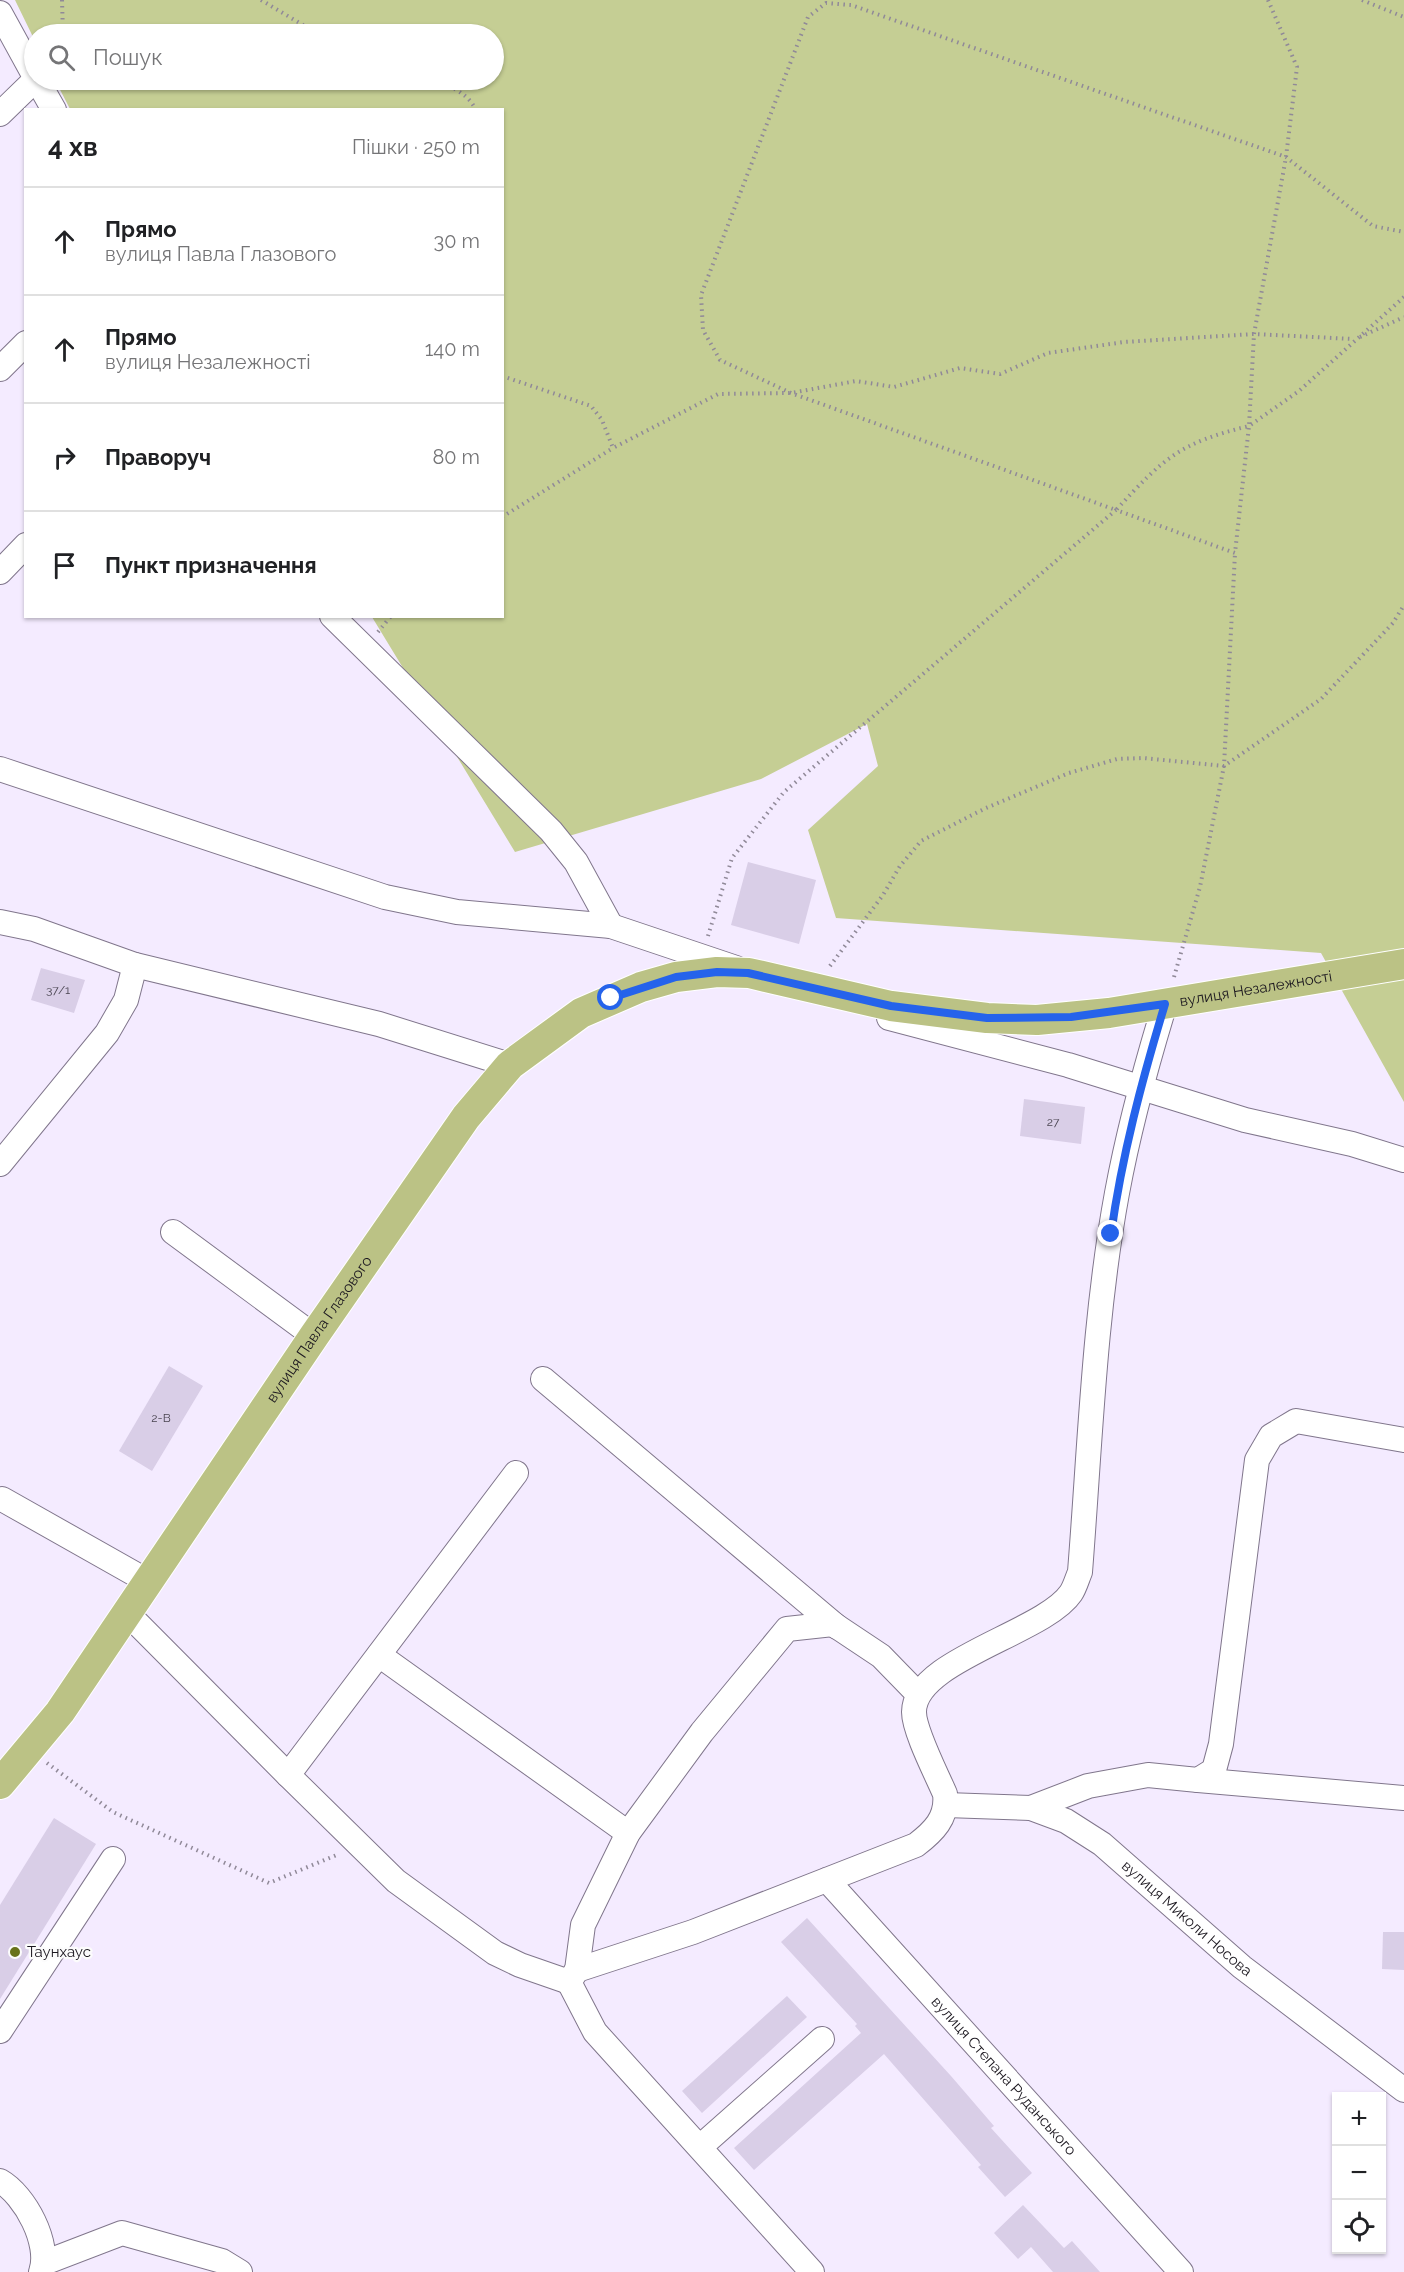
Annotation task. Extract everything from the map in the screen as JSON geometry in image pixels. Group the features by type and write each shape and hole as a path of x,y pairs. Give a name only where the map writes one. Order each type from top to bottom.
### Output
{"main road":[{"name":"вулиця Незалежності","path":"709,964 891,1006 1014,1020 1071,1017 1165,1004 1404,964"},
{"name":"вулиця Павла Глазового","path":"12,1765 60,1712 314,1336 466,1117 510,1065 553,1031 611,998 709,964"}],"street":[{"path":"0,13 24,57"},
{"path":"0,114 25,90"},
{"path":"42,90 53,108"},
{"path":"0,369 24,345"},
{"path":"0,572 24,547"},
{"path":"334,618 551,831 576,862 611,926"},
{"path":"0,769 385,897 457,912 611,926 709,964"},
{"path":"0,922 34,929 135,965 379,1024 510,1065"},
{"path":"0,1164 107,1033 126,1000 135,965"},
{"path":"127,1613 396,1881 495,1953 520,1965 573,1976 916,1845 933,1832 946,1805 945,1794 915,1719 918,1694 923,1686 954,1665 1054,1609 1070,1594 1080,1572 1097,1341 1116,1196 1140,1087 1165,1004"},
{"path":"889,1018 1140,1087 1245,1120 1352,1144 1404,1160"},
{"path":"173,1232 314,1336"},
{"path":"543,1379 837,1627"},
{"path":"1198,1780 1214,1770 1221,1744 1257,1460 1271,1436 1296,1421 1404,1440"},
{"path":"288,1775 516,1473"},
{"path":"2,1499 149,1582"},
{"path":"812,2272 595,2032 573,1976 583,1925 628,1833 702,1732 787,1629 833,1624 880,1656 918,1694"},
{"path":"379,1655 628,1833"},
{"path":"1031,1808 1088,1786 1148,1775 1404,1798"},
{"name":"вулиця Миколи Носова","path":"946,1805 1031,1808 1066,1821 1102,1844 1242,1967 1404,2090"},
{"path":"0,2031 113,1859"},
{"name":"вулиця Степана Руданського","path":"827,1880 1181,2272"},
{"path":"700,2147 822,2039"},
{"path":"0,2181 9,2186 38,2226 43,2268 122,2233 222,2261 240,2272"}],"path":[{"path":"62,0 63,24"},
{"path":"261,0 301,24"},
{"path":"1165,1004 1200,887 1224,766 1235,553 1249,426 1254,333 1286,157 1297,67 1268,0"},
{"path":"1362,0 1404,17"},
{"path":"1235,553 791,393 720,360 703,330 701,295 808,17 826,3 851,5 1286,157 1373,226 1404,232"},
{"path":"457,90 472,102 475,108"},
{"path":"709,964 732,858 784,792 1116,510 1146,477 1175,452 1213,435 1249,426 1299,391 1354,339 1404,297"},
{"path":"504,516 613,448 718,394 791,393 856,381 894,387 960,368 1000,374 1048,353 1124,342 1254,333 1354,339 1404,317"},
{"path":"504,377 591,406 602,420 613,448"},
{"path":"814,987 858,932 900,866 921,841 986,808 1059,777 1117,759 1143,758 1224,766 1321,699 1393,623 1404,605"},
{"path":"12,1765 268,1883 360,1845"}],"green space":[{"path":"15,0 1404,0 1404,1102 1321,953 836,918 808,830 878,766 867,724 761,779 515,852 373,618 504,618 504,108 69,108 60,90 504,90 504,24 27,24"}],"building":[{"path":"748,862 816,880 799,944 731,925"},
{"path":"41,968 85,980 74,1013 31,1000"},
{"path":"1024,1099 1085,1107 1081,1144 1020,1136"},
{"path":"169,1366 203,1386 152,1471 119,1451"},
{"name":"Таунхаус","path":"54,1818 96,1844 0,1999 0,1905"},
{"path":"807,1918 951,2076 994,2126 991,2128 1032,2173 1005,2197 978,2167 981,2165 884,2054 754,2170 734,2148 861,2033 855,2026 857,2024 781,1942"},
{"path":"1383,1932 1404,1932 1404,1970 1382,1969"},
{"path":"787,1996 807,2017 702,2113 682,2091"},
{"path":"1023,2205 1064,2248 1072,2241 1100,2272 1053,2272 1031,2247 1018,2259 994,2233"}],"place":[{"name":"Таунхаус","path":"15,1952"}],"route":[{"path":"611,998 676,977 717,972 748,973 791,981 891,1006 1014,1020 1071,1017 1165,1004 1140,1087 1125,1150 1111,1234"}]}
